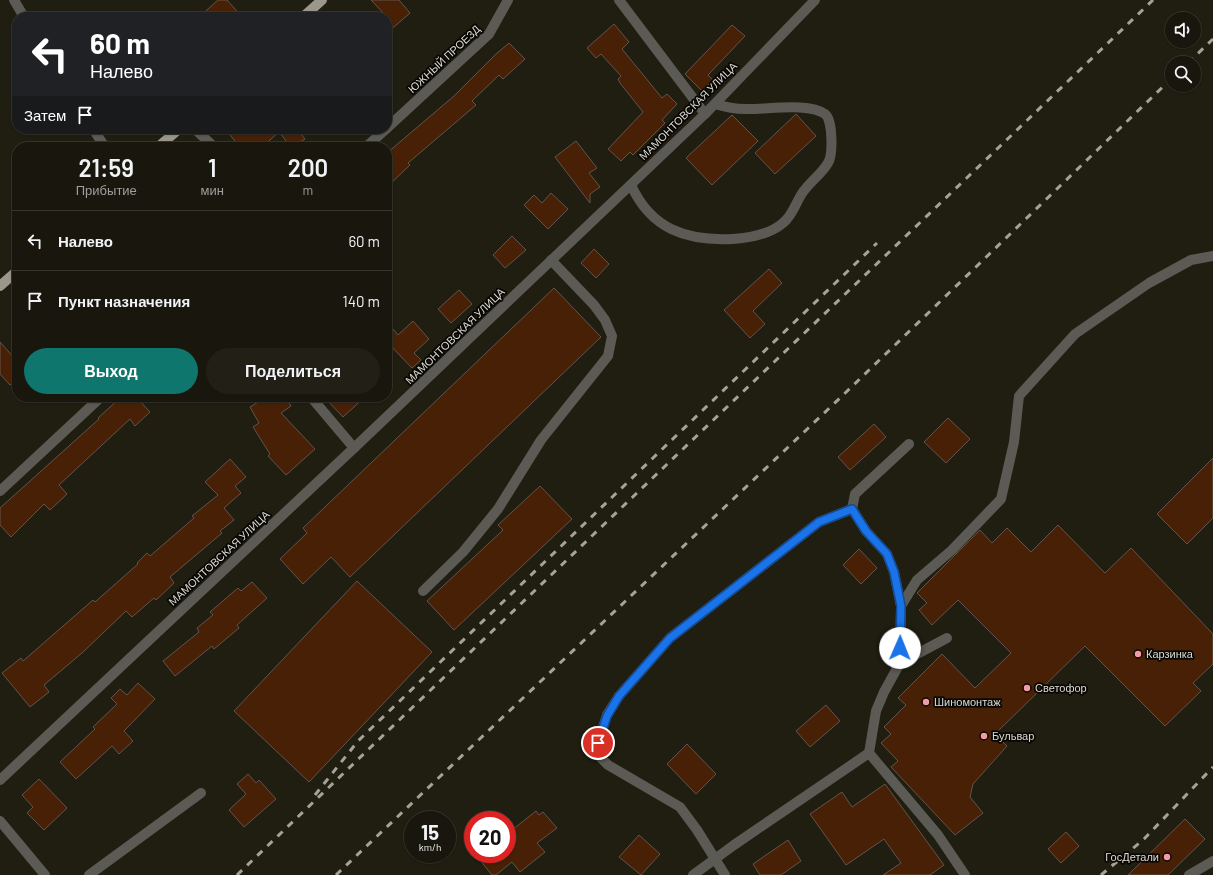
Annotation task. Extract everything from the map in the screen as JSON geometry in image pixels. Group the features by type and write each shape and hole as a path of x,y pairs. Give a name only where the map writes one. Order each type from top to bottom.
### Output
{"main road":[{"path":"309,12 322,0"},
{"path":"164,142 173,134"},
{"path":"0,286 12,275"}],"street":[{"path":"14,0 21,12"},
{"name":"ЮЖНЫЙ ПРОЕЗД","path":"392,123 489,34 508,0"},
{"path":"619,0 705,114"},
{"name":"МАМОНТОВСКАЯ УЛИЦА","path":"0,780 354,448 631,185 715,104 814,0"},
{"path":"631,185 638,200 647,212 674,230 692,238 715,240 743,238 767,233 783,223 795,209 801,195 829,162 831,126 826,115 815,109 800,107 744,109 729,108 715,104"},
{"path":"200,134 209,142"},
{"name":"ЮЖНЫЙ ПРОЕЗД","path":"371,142 380,134"},
{"path":"901,606 917,580 952,550 1001,499 1014,442 1019,396 1075,334 1148,283 1191,260 1213,256"},
{"path":"423,591 463,552 498,509 541,440 608,356 612,336 605,320 594,304 551,260"},
{"path":"0,491 96,402"},
{"path":"315,402 354,448"},
{"path":"693,875 715,860 734,844 869,753 876,711 884,692 900,663 901,606 894,572 887,554 866,531 852,509 855,494 909,444"},
{"path":"725,875 697,830 680,807 608,765 600,757 598,743 607,716 619,696 670,638 819,522 852,509"},
{"path":"900,663 947,638"},
{"path":"869,753 938,835 965,875"},
{"path":"89,875 201,794"},
{"path":"0,821 45,875"},
{"path":"1190,875 1213,861"}],"building":[{"path":"218,0 227,0 238,12 205,12"},
{"path":"371,0 399,0 410,13 392,29 392,12 382,12"},
{"path":"614,24 629,42 622,49 662,98 667,94 677,104 662,120 665,123 633,155 630,152 621,161 608,149 643,112 620,83 618,79 621,76 601,54 596,58 587,48"},
{"path":"732,25 745,36 708,75 713,80 702,91 685,74"},
{"path":"509,43 525,59 503,79 499,75 472,101 476,105 408,163 410,165 392,182 392,149 454,96"},
{"path":"796,114 816,136 775,174 755,153"},
{"path":"732,115 758,141 712,185 686,158"},
{"path":"277,134 268,142 236,142 230,135"},
{"path":"281,134 301,134 305,139 300,142 287,142"},
{"path":"576,141 597,168 589,173 600,187 590,194 590,203 555,157"},
{"path":"551,193 568,209 548,229 524,205 534,195 542,203"},
{"path":"512,236 526,250 505,268 493,255"},
{"path":"594,249 609,264 596,278 581,263"},
{"path":"769,269 782,283 753,311 765,324 750,338 724,310"},
{"path":"554,288 601,337 350,577 331,557 303,584 280,559 307,533 303,528"},
{"path":"459,290 472,304 451,323 438,309"},
{"path":"413,321 429,339 414,353 421,360 412,368 392,347 392,328 398,335"},
{"path":"0,342 12,355 12,383 10,385 0,374"},
{"path":"116,402 141,402 150,412 135,426 130,419 59,485 67,494 50,510 44,504 11,537 0,525 0,508 99,419 98,418"},
{"path":"258,402 289,402 291,406 281,413 315,449 286,475 268,456 270,454 253,427 259,423 250,407"},
{"path":"329,402 360,402 343,417"},
{"path":"948,418 970,439 946,463 924,442"},
{"path":"874,424 886,437 850,470 838,457"},
{"path":"1213,458 1213,518 1187,544 1157,514"},
{"path":"230,459 246,477 235,486 241,493 224,508 234,520 220,531 222,533 170,577 174,583 156,600 154,598 132,617 126,611 82,653 44,685 49,692 30,707 2,673 21,658 23,661 93,600 95,602 138,564 137,563 147,553 150,556 194,518 192,516 218,495 205,482"},
{"path":"540,486 572,519 454,630 427,601 503,530 498,525"},
{"path":"1058,525 1105,573 1131,548 1213,634 1213,664 1193,683 1201,691 1165,726 1085,646 995,734 1007,746 973,784 970,797 983,813 955,835 891,767 898,761 881,743 891,734 884,727 906,705 898,698 942,654 975,688 1011,653 958,600 932,625 919,610 927,603 917,593 980,530 992,543 1007,528 1031,552"},
{"path":"859,549 877,568 861,584 843,565"},
{"path":"357,581 432,652 309,782 234,711"},
{"path":"252,582 267,598 237,625 239,628 214,649 212,646 175,676 163,661 199,632 197,628 213,615 210,612 238,588 241,591"},
{"path":"138,683 155,699 124,731 133,741 119,754 112,746 76,779 60,762 95,729 93,727 117,704 111,698 120,689 127,695"},
{"path":"826,705 840,721 810,747 796,731"},
{"path":"687,744 716,774 696,794 667,764"},
{"path":"248,774 256,783 259,780 276,799 244,827 229,810 246,794 237,784"},
{"path":"39,779 67,808 44,830 27,813 33,807 22,795"},
{"path":"885,784 944,865 930,875 883,875 901,863 884,839 846,865 810,814 842,792 852,807"},
{"path":"536,811 539,815 543,812 557,828 537,843 545,852 520,872 513,863 516,863 516,827"},
{"name":"ГосДетали","path":"1185,819 1205,839 1168,875 1128,875"},
{"path":"1066,832 1079,846 1061,863 1048,849"},
{"path":"639,835 660,854 641,875 619,857"},
{"path":"788,840 801,861 781,875 760,875 753,864"},
{"path":"482,863 511,863 496,875 492,875"}],"railway":[{"path":"237,875 1153,0"},
{"path":"1195,56 1213,39"},
{"path":"336,875 840,398 1165,85"},
{"path":"315,795 358,741 877,243"},
{"path":"1101,875 1144,839 1213,767"}],"place":[{"name":"Карзинка","path":"1138,654"},
{"name":"Светофор","path":"1027,688"},
{"name":"Шиномонтаж","path":"926,702"},
{"name":"Бульвар","path":"984,736"},
{"name":"ГосДетали","path":"1167,857"}],"route":[{"path":"598,743 607,716 619,696 670,638 819,522 852,509 866,531 887,554 894,572 901,606 900,648"}]}
